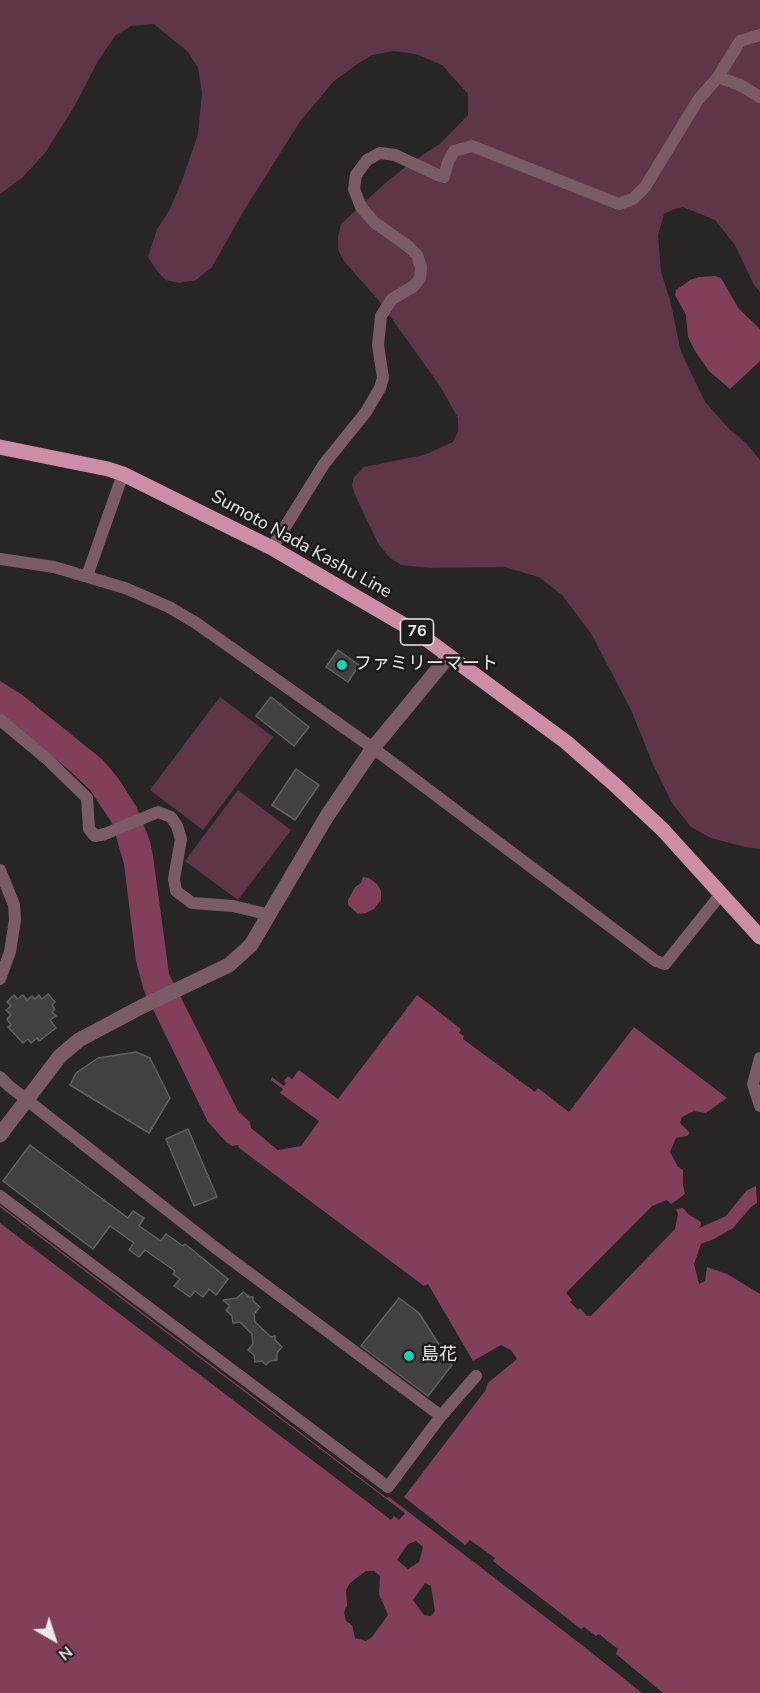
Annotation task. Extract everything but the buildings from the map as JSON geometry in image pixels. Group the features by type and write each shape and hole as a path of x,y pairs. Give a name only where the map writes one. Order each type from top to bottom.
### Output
{"main road":[{"name":"Sumoto Nada Kashu Line","path":"0,447 123,474 272,548 418,633 566,742 663,830 760,937"}],"street":[{"path":"272,548 324,464 366,412 380,388 383,378 378,345 381,316 392,299 414,286 420,278 421,267 417,255 374,222 361,207 354,189 356,175 360,168 380,153 395,155 444,177 454,151 472,146 619,204 633,199 645,187 698,100 718,77 740,40 760,35"},
{"path":"718,77 740,85 760,97"},
{"path":"87,576 123,474"},
{"path":"0,559 54,567 125,588 160,603 196,623 373,748 656,961 665,964 721,894"},
{"path":"0,1135 60,1056 73,1045 141,1007 229,965 251,945 296,867 373,748 448,657"},
{"path":"0,720 46,758 87,798 89,829 95,836 158,812 171,817 181,838 174,879 176,891 182,897 192,903 233,906 270,915"},
{"path":"0,870 14,904 15,920 10,952 0,979"},
{"path":"760,1058 753,1084 760,1106"},
{"path":"0,1077 218,1249 441,1416"},
{"path":"0,1196 388,1487 441,1416 476,1376"}],"shaded area":[{"path":"0,0 760,0 760,292 754,285 735,245 715,220 683,207 674,209 664,214 658,235 661,272 670,300 681,352 705,402 760,460 760,849 711,838 691,827 672,803 631,710 592,635 562,595 539,577 504,567 430,568 401,565 390,558 379,545 355,495 352,485 354,477 364,467 424,455 453,442 458,431 458,418 440,386 380,302 344,261 338,250 341,224 409,164 441,143 468,115 468,94 442,65 416,54 393,51 372,55 356,65 334,81 301,120 243,212 212,267 196,280 179,283 166,280 148,257 157,229 169,211 183,178 198,134 202,93 198,68 188,52 154,24 131,26 115,36 45,153 22,178 0,194"},
{"path":"715,276 721,278 739,309 760,329 760,361 730,389 709,371 695,351 688,337 686,315 675,295 676,290 690,280"},
{"path":"0,681 21,694 103,760 136,806 150,841 153,856 169,974 238,1111 250,1122 251,1128 278,1150 301,1146 319,1121 280,1093 283,1089 271,1080 272,1077 284,1086 286,1083 284,1081 288,1076 292,1079 299,1070 338,1099 417,995 461,1029 459,1033 464,1036 463,1039 535,1092 538,1088 569,1112 634,1027 727,1098 706,1113 694,1111 682,1117 680,1123 690,1133 687,1136 676,1138 670,1152 678,1167 683,1170 685,1194 671,1204 667,1200 652,1206 566,1293 572,1300 570,1302 578,1310 580,1308 587,1316 591,1316 675,1229 678,1214 676,1209 683,1208 701,1222 701,1226 697,1229 726,1216 746,1191 756,1186 757,1203 733,1228 701,1244 694,1264 699,1284 705,1281 707,1267 727,1274 760,1294 760,1693 663,1693 616,1654 618,1649 599,1634 596,1636 584,1627 581,1629 493,1561 495,1558 470,1540 465,1545 404,1497 485,1391 488,1383 517,1359 511,1350 501,1345 473,1361 428,1284 424,1286 238,1145 232,1146 227,1143 208,1122 144,991 136,961 124,864 112,823 90,790 68,769 0,714"},
{"path":"220,697 273,737 203,830 150,790"},
{"path":"238,790 291,830 238,900 185,861"},
{"path":"363,877 377,884 381,891 381,900 374,909 358,914 348,905 348,900"},
{"path":"0,1205 387,1498 389,1497 642,1693 0,1693","holes":["416,1541 423,1547 419,1562 408,1569 397,1560 408,1544","366,1571 374,1571 380,1576 379,1594 388,1615 372,1637 366,1641 355,1638 352,1625 346,1621 344,1612 347,1606 346,1590 350,1583","425,1583 431,1586 435,1611 431,1616 424,1615 413,1600"]}],"pier":[{"path":"0,1207 405,1513 399,1520 394,1516 391,1520 0,1223"}],"place":[{"name":"ファミリーマート","path":"342,665"},
{"name":"島花","path":"409,1356"}]}
